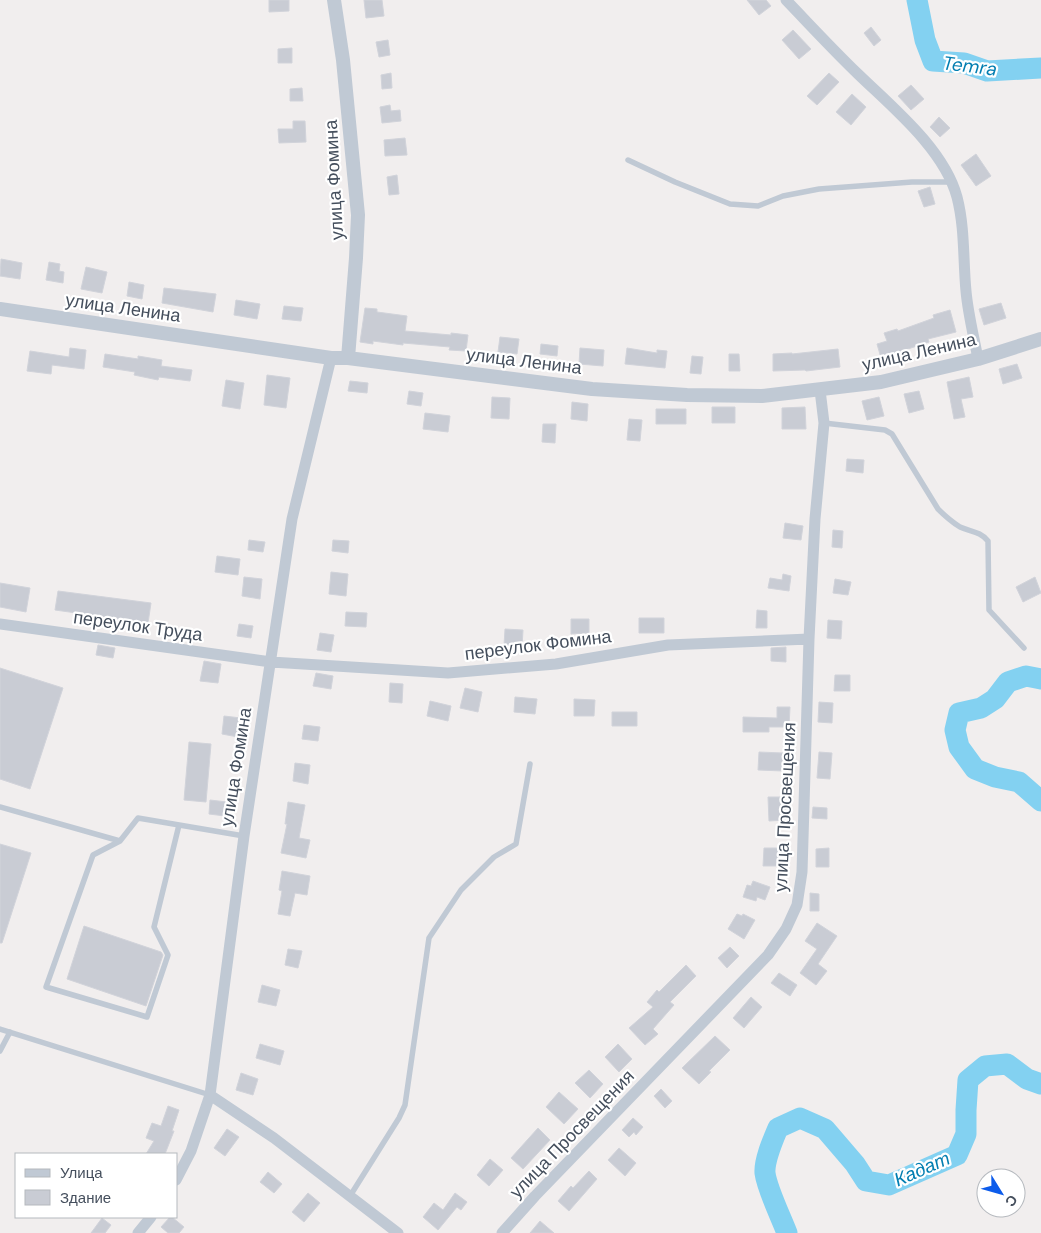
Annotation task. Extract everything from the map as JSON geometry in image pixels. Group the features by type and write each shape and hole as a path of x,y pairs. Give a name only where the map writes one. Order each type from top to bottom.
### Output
{"street":[{"name":"улица Фомина","path":"334,0 343,60 358,215 348,358"},
{"path":"786,0 906,122 934,154 946,172 956,196 961,223 966,293 978,359"},
{"name":"улица Ленина","path":"0,309 331,358 348,358 592,389 687,395 753,396 881,382 978,359 1041,339"},
{"name":"улица Фомина","path":"178,1176 191,1151 210,1095 244,836 292,519 331,358"},
{"name":"улица Просвещения","path":"502,1233 535,1196 768,955 786,929 797,904 802,872 809,639 815,519 824,423 820,390"},
{"name":"переулок Труда","path":"0,624 270,662"},
{"name":"переулок Фомина","path":"270,662 448,673 556,664 668,645 809,639"},
{"path":"210,1095 274,1138 398,1233"},
{"path":"138,1233 150,1218"}],"lane":[{"path":"628,160 675,182 730,204 758,206 783,196 819,189 912,182 951,182"},
{"path":"824,423 885,430 892,434 938,509 946,518 962,528 983,535 988,541 990,610 1024,648"},
{"path":"350,1196 399,1118 405,1105 429,938 460,890 494,857 516,844 530,764"},
{"path":"0,807 120,841"},
{"path":"179,825 154,927 168,955 147,1017 46,987 92,855 120,841 138,818 244,836"},
{"path":"0,1029 210,1095"},
{"path":"0,1051 10,1032"}],"building":[{"path":"269,0 289,0 289,11 269,12"},
{"path":"364,0 382,0 384,16 366,18"},
{"path":"747,0 766,0 771,6 759,15"},
{"path":"871,27 881,40 874,46 864,33"},
{"path":"793,30 811,49 799,59 782,40"},
{"path":"388,40 390,55 379,57 376,42"},
{"path":"292,48 292,63 278,63 278,49"},
{"path":"391,73 392,88 382,89 381,75"},
{"path":"829,73 839,82 817,105 807,96"},
{"path":"911,85 924,99 911,110 898,96"},
{"path":"302,88 303,101 290,101 290,89"},
{"path":"852,94 866,107 851,125 836,112"},
{"path":"390,105 391,111 400,110 401,121 382,123 380,107"},
{"path":"939,117 950,128 940,137 930,127"},
{"path":"293,121 305,121 306,142 279,143 278,129 293,129"},
{"path":"405,138 407,155 385,156 384,140"},
{"path":"976,154 991,176 976,186 961,165"},
{"path":"397,175 399,194 389,195 387,177"},
{"path":"930,187 935,204 924,207 918,191"},
{"path":"1,259 22,263 20,279 0,276"},
{"path":"49,262 60,264 59,271 64,272 63,283 46,280"},
{"path":"86,267 107,272 102,293 81,289"},
{"path":"129,282 144,285 142,299 127,296"},
{"path":"164,288 216,294 213,312 162,303"},
{"path":"236,300 260,304 257,319 234,315"},
{"path":"1001,303 1006,318 984,325 979,309"},
{"path":"284,306 303,308 301,321 282,319"},
{"path":"365,308 377,309 377,312 407,316 405,331 468,335 466,351 449,350 450,347 403,343 403,345 373,341 373,344 360,342"},
{"path":"950,310 956,332 928,339 929,342 881,358 877,344 887,341 884,333 897,329 898,331 934,318 933,315"},
{"path":"500,337 519,339 517,354 498,352"},
{"path":"541,344 558,346 557,356 540,354"},
{"path":"70,348 86,350 84,369 52,365 51,374 27,371 30,351 69,357"},
{"path":"580,348 604,350 603,366 579,364"},
{"path":"627,348 657,353 657,350 667,351 665,368 625,364"},
{"path":"838,349 840,367 806,371 773,371 773,354"},
{"path":"105,354 138,359 138,356 162,360 161,366 192,370 190,381 159,377 158,380 134,375 135,372 103,367"},
{"path":"729,354 739,354 740,371 729,371"},
{"path":"692,356 703,357 701,374 690,373"},
{"path":"1017,364 1022,378 1003,384 999,369"},
{"path":"267,375 290,378 286,408 264,405"},
{"path":"969,377 973,397 961,399 965,417 954,419 947,382"},
{"path":"226,380 244,383 240,409 222,406"},
{"path":"350,381 368,383 367,393 348,391"},
{"path":"409,391 423,393 421,406 407,404"},
{"path":"919,391 924,409 909,413 904,394"},
{"path":"492,397 510,398 509,419 491,418"},
{"path":"879,397 884,416 867,420 862,401"},
{"path":"572,402 588,404 587,421 571,419"},
{"path":"712,407 735,407 735,423 712,423"},
{"path":"805,407 806,429 782,429 782,408"},
{"path":"656,409 686,409 686,424 656,424"},
{"path":"425,413 450,416 448,432 423,429"},
{"path":"629,419 642,420 640,441 627,440"},
{"path":"543,424 556,424 555,443 542,442"},
{"path":"847,459 864,460 863,473 846,471"},
{"path":"785,523 803,526 801,540 783,538"},
{"path":"833,530 843,531 842,548 832,547"},
{"path":"249,540 265,542 263,552 248,550"},
{"path":"333,540 349,541 348,553 332,551"},
{"path":"217,556 240,559 238,575 215,572"},
{"path":"331,572 348,574 346,596 329,594"},
{"path":"783,574 791,576 789,591 768,588 770,578 782,580"},
{"path":"244,577 262,579 260,599 242,596"},
{"path":"1035,577 1041,593 1023,602 1016,587"},
{"path":"835,579 851,582 848,595 833,593"},
{"path":"0,583 30,588 26,612 0,607"},
{"path":"58,591 151,603 148,623 55,610"},
{"path":"757,610 767,611 767,628 756,628"},
{"path":"346,612 367,613 366,627 345,626"},
{"path":"639,618 664,618 664,633 639,633"},
{"path":"571,619 589,619 589,633 571,634"},
{"path":"828,620 842,621 841,639 827,638"},
{"path":"239,624 253,626 251,638 237,636"},
{"path":"505,629 523,630 522,647 504,646"},
{"path":"320,633 334,635 331,652 317,650"},
{"path":"98,645 115,648 113,658 96,655"},
{"path":"786,647 786,662 771,661 771,648"},
{"path":"204,661 221,664 218,683 200,681"},
{"path":"0,668 63,688 30,789 0,779"},
{"path":"316,673 333,676 331,689 313,686"},
{"path":"835,675 850,675 850,691 834,691"},
{"path":"390,683 403,684 402,703 389,702"},
{"path":"465,688 482,692 478,712 460,708"},
{"path":"515,697 537,699 535,714 514,712"},
{"path":"574,699 595,700 594,716 574,716"},
{"path":"430,701 451,706 448,721 427,716"},
{"path":"819,702 833,703 832,723 818,722"},
{"path":"777,707 790,707 789,727 769,727 769,732 743,732 743,717 777,718"},
{"path":"612,712 637,712 637,726 612,726"},
{"path":"224,716 241,718 238,737 222,734"},
{"path":"304,725 320,727 318,741 302,739"},
{"path":"189,742 211,744 206,802 184,800"},
{"path":"759,752 783,753 783,771 758,770"},
{"path":"819,752 832,753 830,779 817,778"},
{"path":"295,763 310,765 308,784 293,781"},
{"path":"768,797 785,797 786,820 769,821"},
{"path":"210,800 227,802 225,816 209,814"},
{"path":"288,802 305,805 299,838 310,840 306,858 281,853 287,824 285,824"},
{"path":"813,807 827,808 827,819 812,818"},
{"path":"0,844 31,853 2,943 0,943"},
{"path":"764,848 783,848 782,866 763,866"},
{"path":"829,848 829,867 816,867 816,849"},
{"path":"282,871 310,876 307,895 295,893 290,916 278,914 282,891 279,890"},
{"path":"753,881 770,887 765,900 757,897 756,901 743,897 747,885 751,886"},
{"path":"810,893 819,894 819,911 810,911"},
{"path":"737,914 742,916 743,914 755,920 744,939 728,929"},
{"path":"817,923 837,936 818,964 827,971 816,985 800,973 817,949 805,941"},
{"path":"84,926 161,952 163,955 146,1006 67,979"},
{"path":"730,947 739,956 727,968 718,958"},
{"path":"288,949 302,951 298,968 285,965"},
{"path":"686,965 696,976 670,1002 674,1005 653,1029 658,1034 645,1045 629,1028 653,1007 647,1002 657,990 659,992"},
{"path":"779,973 797,985 790,996 771,983"},
{"path":"262,985 280,990 276,1006 258,1002"},
{"path":"751,997 762,1007 744,1028 733,1018"},
{"path":"715,1036 730,1050 699,1084 682,1068"},
{"path":"260,1044 284,1051 280,1065 256,1058"},
{"path":"618,1044 632,1059 619,1072 605,1057"},
{"path":"589,1070 603,1084 590,1098 575,1083"},
{"path":"241,1073 258,1079 253,1095 236,1090"},
{"path":"661,1089 672,1101 665,1108 654,1096"},
{"path":"559,1092 578,1109 564,1124 546,1107"},
{"path":"168,1106 179,1110 172,1131 174,1131 165,1153 147,1153 154,1141 146,1138 152,1123 161,1126"},
{"path":"633,1118 643,1127 636,1135 634,1132 629,1137 622,1130"},
{"path":"538,1128 550,1140 523,1169 511,1158"},
{"path":"227,1129 239,1137 225,1156 214,1148"},
{"path":"619,1148 636,1163 625,1176 608,1160"},
{"path":"490,1159 503,1170 489,1186 477,1175"},
{"path":"589,1171 597,1179 569,1211 558,1201 571,1186 573,1188"},
{"path":"268,1172 282,1184 274,1193 260,1182"},
{"path":"308,1193 320,1203 304,1222 292,1212"},
{"path":"455,1193 467,1202 461,1210 457,1207 438,1230 423,1217 434,1203 443,1210"},
{"path":"102,1218 111,1225 105,1233 91,1233"},
{"path":"169,1218 173,1218 184,1227 179,1233 168,1233 161,1227"},
{"path":"540,1221 554,1233 530,1233"}],"waterway":[{"name":"Temra","path":"917,0 925,40 933,61 964,63 987,71 1041,68"},
{"name":"Кадат","path":"1041,679 1026,676 1008,682 995,699 981,708 959,713 955,730 959,747 975,769 995,777 1019,782 1041,801"},
{"name":"Кадат","path":"787,1233 771,1195 765,1173 767,1156 778,1128 800,1118 825,1129 855,1164 866,1181 889,1185 957,1155 966,1134 968,1080 985,1066 1007,1064 1027,1079 1041,1084"}]}
